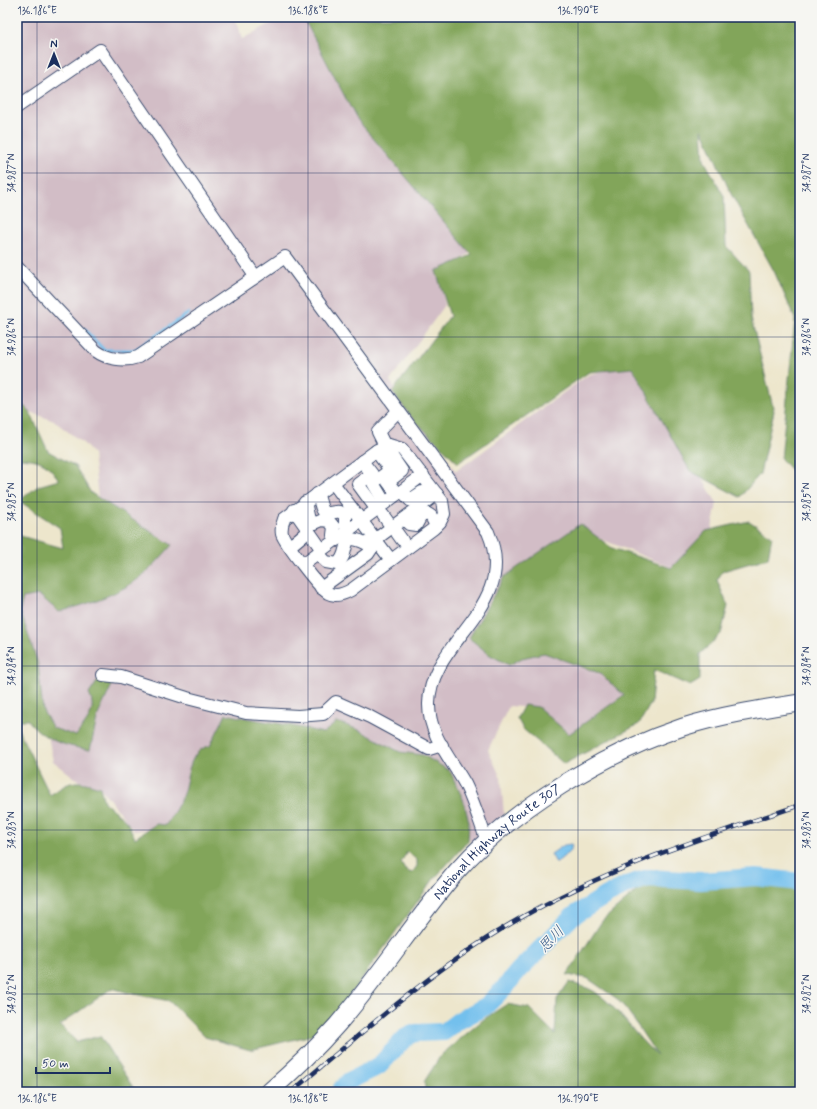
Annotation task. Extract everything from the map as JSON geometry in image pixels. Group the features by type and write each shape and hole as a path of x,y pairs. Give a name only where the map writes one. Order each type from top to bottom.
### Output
{"highway":[{"name":"National Highway Route 307","path":"269,1092 300,1065 338,1024 458,871 487,841 545,796 596,765 638,744 683,727 731,714 800,703"}],"street":[{"path":"17,107 100,50 255,276"},
{"path":"17,267 96,351 105,358 131,360 150,349 285,257 488,532 496,557 494,581 488,594 442,663 430,691 430,716 434,730 466,786 487,841"},
{"path":"383,512 373,483 390,470 380,448 378,432 398,411"},
{"path":"380,448 402,471 388,482 410,500 422,492 432,497 442,501 444,510 442,518 436,526 347,592 334,595 326,592 303,564 282,534 282,527 286,516 380,448 394,445 402,448 423,475 432,497"},
{"path":"362,461 372,474 358,484 383,512 401,526"},
{"path":"375,542 383,512 400,492 423,475"},
{"path":"333,482 362,521 375,542 391,560"},
{"path":"317,494 320,499 320,506 325,513 337,511 346,516 345,525 349,531"},
{"path":"322,588 362,558 375,542 401,526 432,497"},
{"path":"305,502 308,508 309,520 315,523 322,520 329,521 334,527 333,535 336,540"},
{"path":"294,510 326,562 337,564 341,561 345,554 344,548 347,542 353,539 375,542"},
{"path":"303,564 362,521 383,512"},
{"path":"401,526 409,524 416,525 421,516 428,514 431,516 436,526"},
{"path":"290,546 308,531"},
{"path":"103,675 121,677 187,698 246,713 298,716 323,714 336,702 370,717 429,748 442,745"}],"shaded area":[{"path":"17,17 234,17 242,39 283,17 307,17 472,252 438,274 445,305 390,381 456,471 588,375 633,363 717,503 712,529 676,569 583,532 548,644 604,668 629,695 570,737 534,708 509,706 488,750 501,778 504,815 471,843 447,777 429,762 341,729 310,734 171,826 134,831 100,787 79,781 53,761 43,711 38,664 20,610 23,597 39,595 59,612 77,607 120,591 172,545 98,497 93,454 84,444 54,421 30,412 17,399"}],"green space":[{"path":"303,17 800,17 800,480 781,459 795,319 774,271 731,194 702,129 704,160 724,196 726,246 749,271 751,318 774,411 760,474 740,497 690,471 633,368 589,372 458,463 413,419 392,392 450,316 436,271 472,255 356,118"},
{"path":"17,399 30,412 48,451 75,466 91,493 172,545 140,578 118,591 95,601 59,612 39,595 23,598 20,610 38,664 43,711 53,728 76,736 90,716 92,706 89,694 101,676 113,683 98,715 90,750 72,747 48,738 28,720 17,720 17,535 63,548 60,528 19,501 38,486 59,480 42,462 31,459 17,458"},
{"path":"749,521 772,536 768,558 723,571 717,580 728,606 721,634 700,654 700,680 690,686 654,670 651,703 639,724 564,764 523,729 517,718 524,705 538,707 569,734 624,695 599,673 544,653 522,658 509,665 490,655 469,638 504,577 580,524 612,548 671,568 706,531"},
{"path":"226,714 299,727 323,733 337,722 359,730 400,752 423,755 450,771 463,799 469,822 468,841 433,880 342,1006 317,1034 250,1050 205,1037 169,1001 112,988 60,1025 77,1042 100,1036 136,1092 17,1092 17,727 50,795 63,786 74,782 100,787 104,802 127,822 135,838 156,824 166,825 181,798 193,758 203,748 210,746","holes":["407,852 417,860 417,866 412,873 405,870 401,862"]},
{"path":"760,880 800,889 800,1092 426,1092 424,1082 441,1055 484,1019 507,1004 529,1008 555,1034 557,999 569,982 589,989 604,999 620,1014 657,1055 627,1010 616,998 587,978 567,975 602,921 641,887 668,884 717,885"}],"water":[{"path":"571,844 572,846 569,852 556,863 551,854 564,845"}],"waterway":[{"path":"85,330 104,350 135,350 189,313"},
{"name":"思川","path":"341,1092 342,1088 349,1081 379,1066 407,1036 415,1033 444,1032 458,1021 486,1006 519,970 573,916 607,895 629,884 648,878 701,881 756,877 800,882"}],"railway":[{"path":"291,1092 373,1023 429,979 457,958 517,920 551,901 620,869 691,842 800,805"}]}
